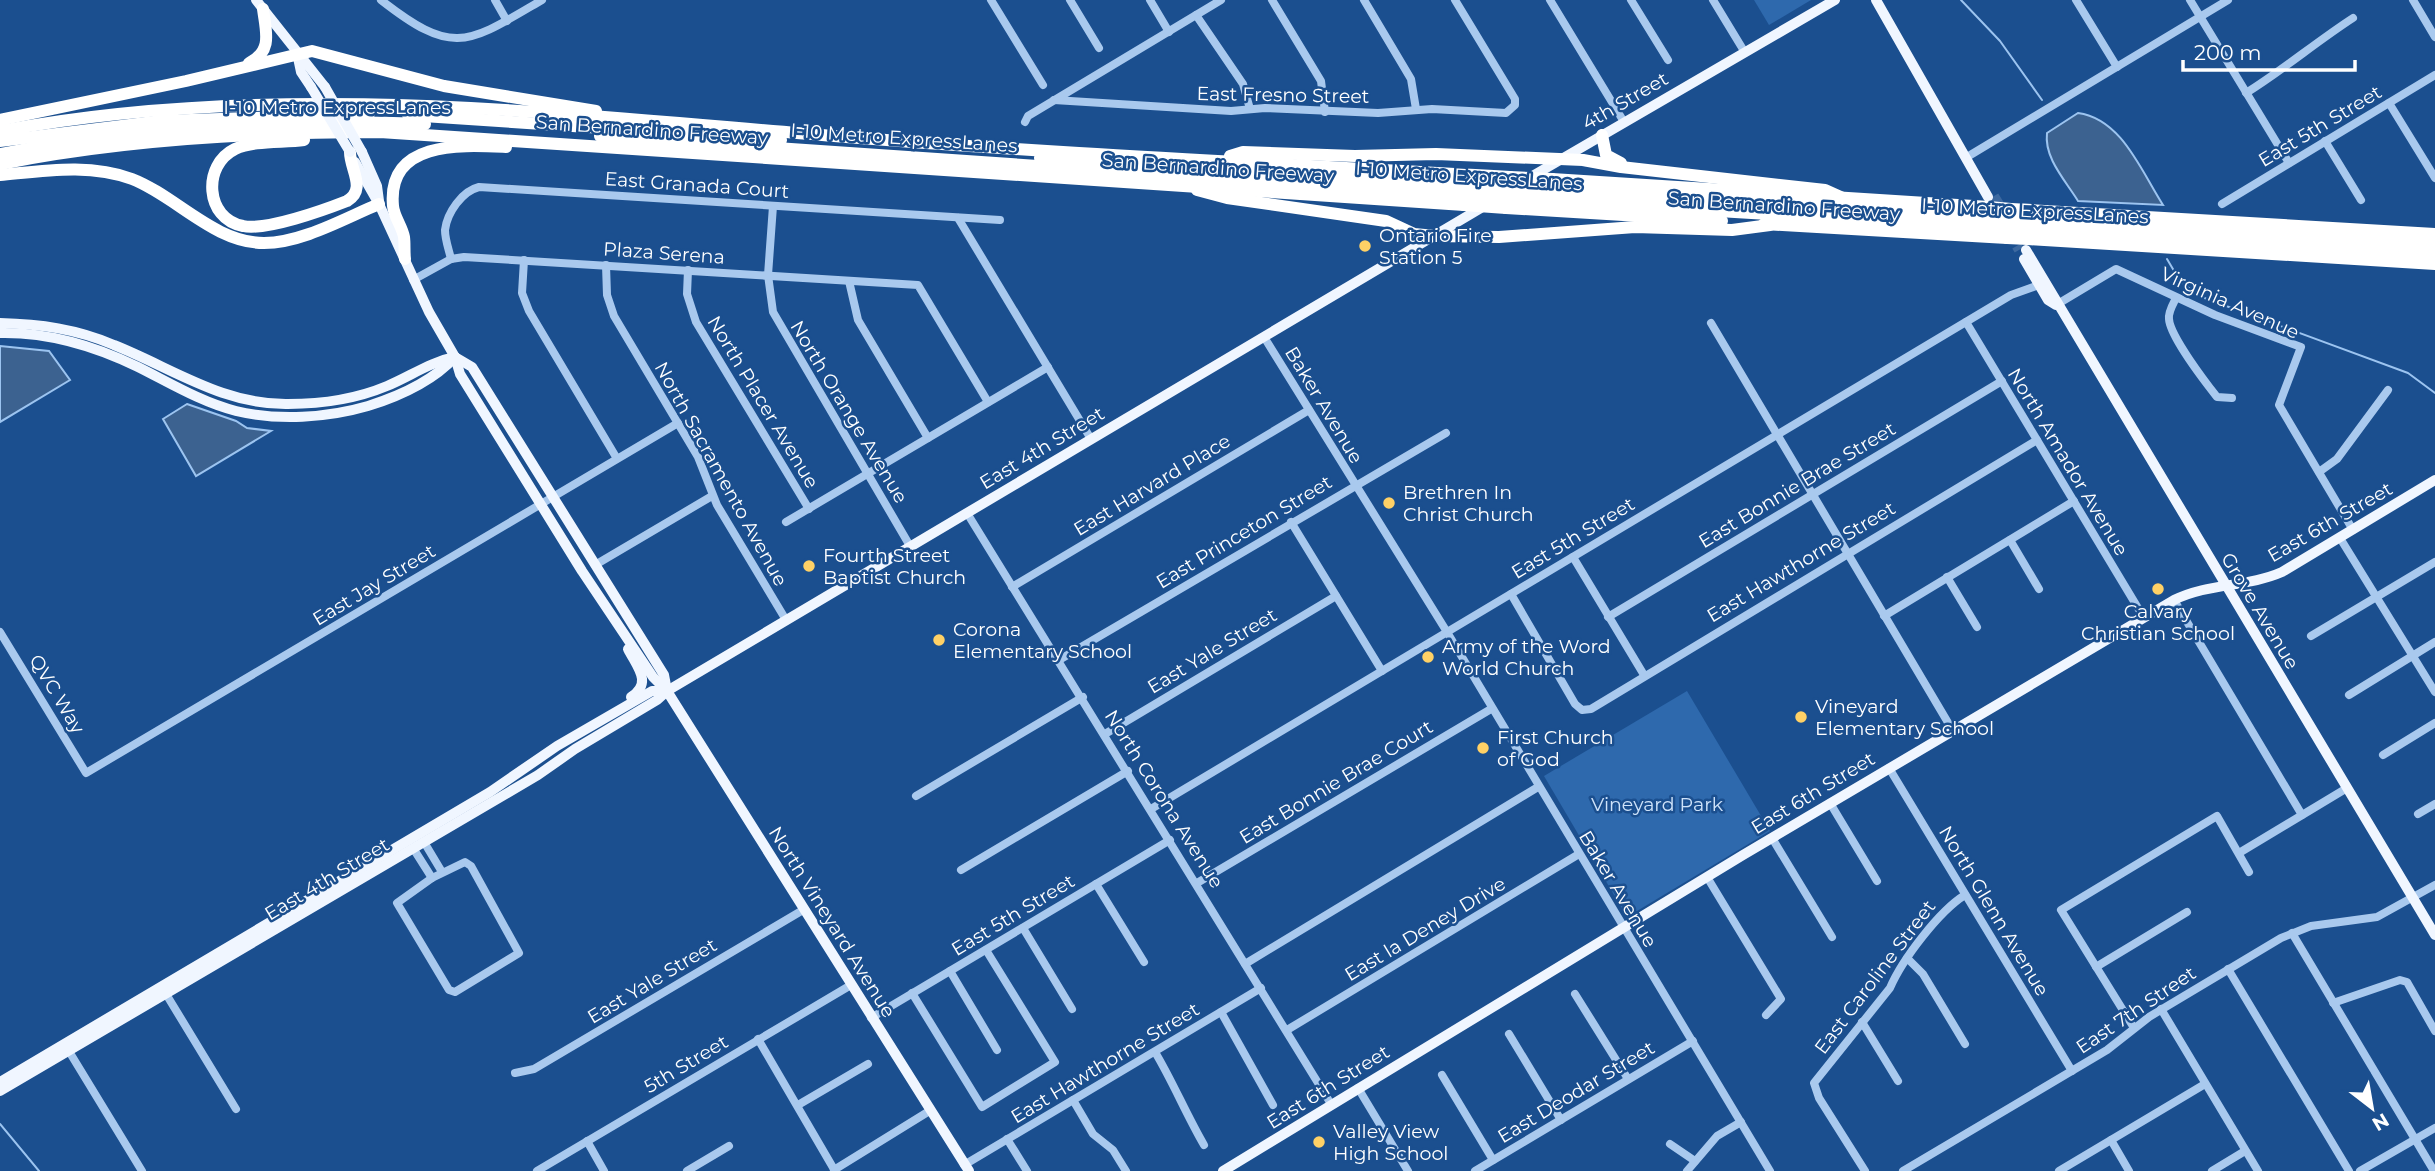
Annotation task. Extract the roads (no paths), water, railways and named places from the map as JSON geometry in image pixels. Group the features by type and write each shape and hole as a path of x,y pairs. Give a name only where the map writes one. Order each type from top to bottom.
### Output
{"highway":[{"path":"236,69 258,58 266,48 259,5"},
{"path":"0,120 236,69 297,53 325,52 444,86 593,110 608,118"},
{"name":"San Bernardino Freeway","path":"0,131 138,112 261,105 444,107 837,136 1845,199 1996,214 2021,233 2435,264"},
{"name":"I-10 Metro ExpressLanes","path":"0,141 106,126 186,119 380,113 1494,187 1996,214"},
{"name":"I-10 Metro ExpressLanes","path":"0,155 75,141 164,131 256,125 389,122 1520,199 1996,214"},
{"path":"356,152 350,164 358,189 352,198 340,204 248,227 226,218 214,200 211,184 216,166 235,149 360,132"},
{"name":"San Bernardino Freeway","path":"0,164 146,142 239,135 360,132 1770,225 1996,214 2021,233 2435,234"},
{"path":"1602,135 1603,150 1610,159 1638,167"},
{"path":"405,259 404,236 393,210 393,196 399,175 419,155 433,149 455,146 563,150 597,146"},
{"path":"1219,159 1243,152 1355,156 1436,154 1561,159 1825,190 1845,199"},
{"path":"0,175 74,169 116,174 147,186 228,234 263,243 305,234 379,204"},
{"path":"1187,185 1210,195 1386,220 1414,234 1435,236 1499,237 1659,227 1732,230 1770,225"},
{"name":"I-10 Metro ExpressLanes","path":"2021,233 2435,244"},
{"name":"I-10 Metro ExpressLanes","path":"2021,233 2435,254"},
{"path":"2332,247 2414,262"}],"main road":[{"name":"4th Street","path":"1435,236 1744,51 1835,0"},
{"path":"1876,0 1888,26 1967,157 1969,167 1996,214"},
{"name":"North Vineyard Avenue","path":"259,5 297,53 311,66 325,87 356,152"},
{"name":"North Vineyard Avenue","path":"297,53 301,72 377,186 379,204 413,280 455,357 460,374 582,571 653,677 667,691 967,1168"},
{"name":"Grove Avenue","path":"2021,233 2037,281 2049,300 2056,305 2435,935"},
{"name":"Grove Avenue","path":"2021,233 2056,296 2056,305"},
{"name":"East 4th Street","path":"163,990 556,764 667,691 1435,236"},
{"path":"0,323 35,324 86,335 227,395 285,405 329,402 364,394 406,378 436,361 455,357"},
{"path":"0,333 60,338 95,348 214,403 237,411 269,415 325,415 389,400 441,373 455,357"},
{"name":"North Vineyard Avenue","path":"455,357 472,368 664,675 667,691"},
{"name":"East 6th Street","path":"1223,1171 1830,803 2174,600 2224,585 2274,576 2435,480"},
{"path":"582,571 593,577 614,607 624,611"},
{"path":"564,742 572,732 636,693 643,685 644,678 624,641 623,630"},
{"name":"East 4th Street","path":"0,1091 66,1048 490,792 564,742 652,691 667,691"},
{"name":"East 4th Street","path":"0,1082 66,1048"}],"street":[{"path":"381,0 415,27 438,36 462,39 507,21 542,0"},
{"path":"495,0 507,21"},
{"path":"991,0 1043,85"},
{"path":"1070,0 1099,48"},
{"path":"1150,0 1169,32"},
{"path":"1025,122 1028,116 1221,0"},
{"path":"1272,0 1321,81 1325,112"},
{"path":"1363,0 1411,79 1416,109"},
{"name":"East Fresno Street","path":"1054,100 1325,112 1378,113 1416,109 1506,113 1512,110 1515,99 1455,0"},
{"path":"1550,0 1624,122"},
{"path":"1713,0 1744,51"},
{"path":"2076,0 2117,67"},
{"path":"2190,0 2289,163"},
{"path":"1967,157 2228,0"},
{"path":"2413,0 2435,37"},
{"path":"1635,1 1668,60"},
{"path":"1196,15 1243,84 1250,109"},
{"path":"2246,93 2288,65 2308,46 2353,18"},
{"name":"East 5th Street","path":"2222,204 2435,75"},
{"path":"2389,103 2435,178"},
{"path":"2325,141 2361,200"},
{"name":"East Granada Court","path":"451,259 446,237 448,220 463,193 479,187 1000,220"},
{"name":"North Orange Avenue","path":"773,206 768,275 771,305 779,326 910,546"},
{"path":"958,218 1091,439"},
{"name":"Plaza Serena","path":"413,280 451,259 524,260 918,285 988,402"},
{"path":"524,260 522,293 529,312 616,457"},
{"name":"North Sacramento Avenue","path":"606,265 607,295 614,316 698,457 712,496 786,620"},
{"name":"Virginia Avenue","path":"2056,305 2116,269 2176,298 2301,347 2279,405 2353,530"},
{"name":"North Placer Avenue","path":"688,270 687,294 696,322 809,509"},
{"path":"849,281 858,320 928,438"},
{"name":"East 5th Street","path":"1151,808 2037,281"},
{"path":"2176,298 2170,311 2171,326 2217,397 2232,398"},
{"name":"North Amador Avenue","path":"1966,322 2144,618"},
{"path":"1711,323 1953,730"},
{"name":"Baker Avenue","path":"1265,337 1447,632 1770,1171"},
{"path":"786,522 1048,367"},
{"name":"East Bonnie Brae Street","path":"1608,617 2002,381"},
{"path":"2319,471 2337,459 2388,390"},
{"name":"East Harvard Place","path":"1012,587 1309,410"},
{"name":"East Jay Street","path":"86,774 616,457 678,423"},
{"name":"East Princeton Street","path":"1059,660 1446,433"},
{"name":"East Hawthorne Street","path":"1511,594 1581,710 1591,709 2037,440"},
{"path":"595,565 712,496"},
{"path":"1884,616 2074,501"},
{"name":"North Corona Avenue","path":"967,513 1083,697 1331,1104"},
{"path":"1291,522 1382,671"},
{"path":"2340,538 2435,692"},
{"path":"2010,540 2039,589"},
{"path":"1573,557 1644,675"},
{"path":"2311,636 2435,562"},
{"path":"1947,578 1976,627"},
{"name":"East Yale Street","path":"1105,734 1336,596"},
{"path":"2174,600 2302,815"},
{"name":"QVC Way","path":"0,632 86,774"},
{"path":"2349,695 2435,642"},
{"path":"916,796 1083,697"},
{"name":"East Bonnie Brae Court","path":"1197,883 1491,709"},
{"path":"2383,755 2435,723"},
{"name":"North Glenn Avenue","path":"1889,768 2072,1071"},
{"path":"961,870 1128,771"},
{"path":"1245,964 1538,787"},
{"path":"2239,853 2347,788"},
{"path":"1830,803 1877,881"},
{"path":"2418,814 2435,804"},
{"path":"2134,1028 2061,910 2217,816 2249,872"},
{"path":"1772,838 1832,937"},
{"name":"East 5th Street","path":"871,1018 1170,840"},
{"path":"418,845 442,872"},
{"path":"418,845 432,878"},
{"name":"East la Deney Drive","path":"1287,1030 1579,854"},
{"path":"463,862 468,863 519,948 518,956 460,992 449,990 397,903 442,872 463,862"},
{"path":"1707,877 1781,999 1766,1016"},
{"path":"1096,884 1144,962"},
{"name":"East 7th Street","path":"1903,1171 2107,1050 2161,1009 2292,933 2311,926 2377,917 2435,885"},
{"name":"East Caroline Street","path":"1865,1171 1819,1098 1814,1083 1890,988 1908,958 1952,902 1965,895"},
{"name":"East Yale Street","path":"515,1073 534,1069 803,910"},
{"path":"2096,967 2187,912"},
{"path":"1023,928 1072,1009"},
{"path":"2292,933 2434,1171"},
{"path":"912,993 982,1107 1055,1062 986,950"},
{"path":"1908,958 1923,974 1965,1044"},
{"path":"2228,969 2349,1171"},
{"path":"950,971 997,1050"},
{"path":"2333,1003 2400,980 2407,982 2435,1031"},
{"name":"5th Street","path":"537,1171 851,985"},
{"name":"East Hawthorne Street","path":"967,1168 1007,1139 1261,988"},
{"path":"163,990 236,1109"},
{"path":"1575,994 1628,1079"},
{"path":"2161,1009 2258,1171"},
{"path":"1221,1012 1273,1105"},
{"path":"1862,1022 1898,1081"},
{"path":"1509,1034 1561,1120"},
{"path":"758,1039 835,1171 930,1110"},
{"name":"East Deodar Street","path":"1475,1171 1693,1041"},
{"path":"66,1048 142,1171"},
{"path":"1155,1052 1175,1086 1182,1108 1204,1145"},
{"path":"798,1105 868,1064"},
{"path":"1442,1075 1493,1160"},
{"path":"2059,1171 2204,1084"},
{"path":"1358,1088 1408,1171"},
{"path":"1073,1100 1093,1134 1113,1150 1126,1171"},
{"path":"1687,1171 1717,1136 1741,1122"},
{"path":"2360,1171 2435,1128"},
{"path":"1007,1139 1027,1171"},
{"path":"2110,1140 2129,1171"},
{"path":"587,1141 604,1171"},
{"path":"1670,1144 1695,1161"},
{"path":"687,1171 729,1146"},
{"path":"2212,1171 2245,1151"}],"waterway":[{"path":"1961,0 2000,41 2042,100"},
{"path":"2167,259 2180,281 2199,296 2408,373 2435,393"},
{"path":"0,1124 39,1171"}],"tunnel":[{"path":"1994,196 2005,214"},
{"path":"2009,233 2019,250"}],"place":[{"name":"Ontario Fire Station 5","path":"1365,246"},
{"name":"Brethren In Christ Church","path":"1389,503"},
{"name":"Fourth Street Baptist Church","path":"809,566"},
{"name":"Calvary Christian School","path":"2158,589"},
{"name":"Corona Elementary School","path":"939,640"},
{"name":"Army of the Word World Church","path":"1428,657"},
{"name":"Vineyard Elementary School","path":"1801,717"},
{"name":"First Church of God","path":"1483,748"},
{"name":"Valley View High School","path":"1319,1142"}],"park label":[{"name":"Vineyard Park","path":"1657,804"}]}
